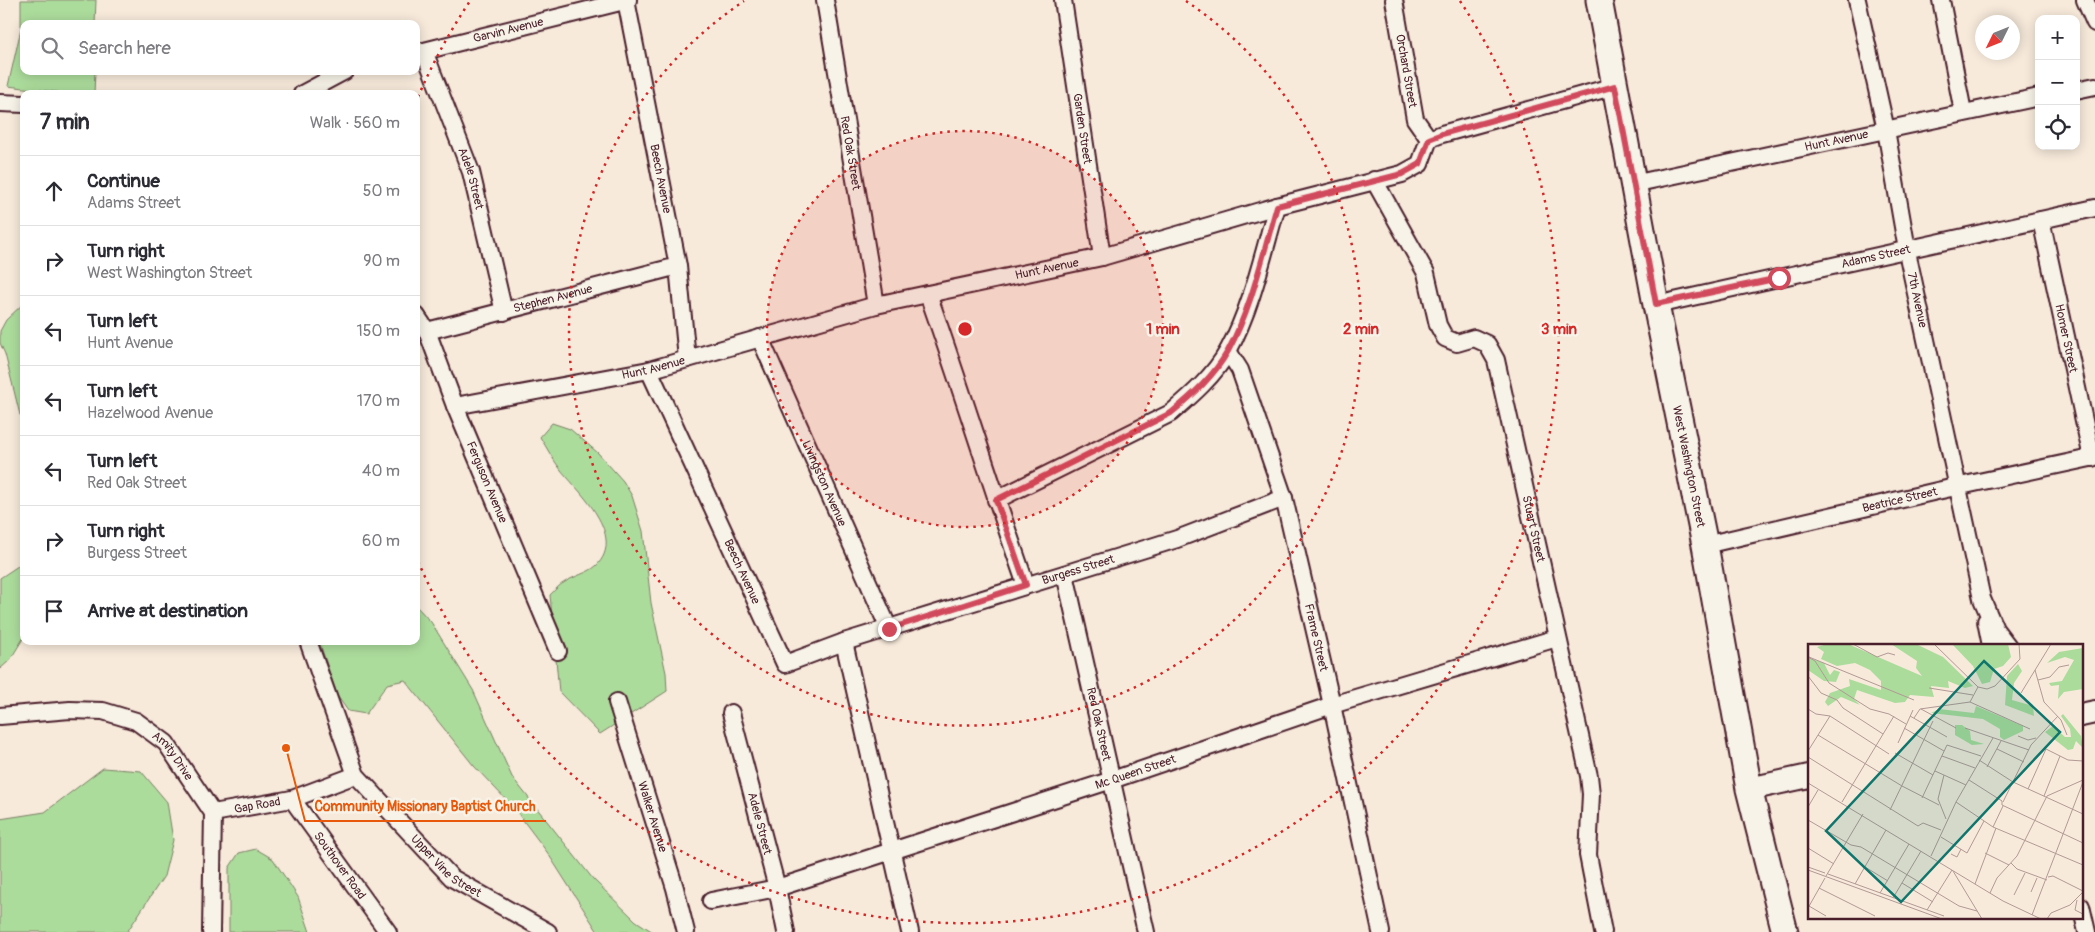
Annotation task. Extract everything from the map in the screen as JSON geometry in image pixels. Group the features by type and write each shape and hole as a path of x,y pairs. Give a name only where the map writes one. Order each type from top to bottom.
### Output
{"main road":[{"name":"West Washington Street","path":"1599,0 1656,304 1705,545 1750,789 1785,932"}],"street":[{"name":"Garvin Avenue","path":"420,52 627,0"},
{"name":"Beech Avenue","path":"627,0 678,266 687,359"},
{"name":"Red Oak Street","path":"825,0 876,306"},
{"name":"Garden Street","path":"1063,0 1102,257"},
{"name":"Orchard Street","path":"1394,0 1415,119 1429,139"},
{"name":"7th Avenue","path":"1858,0 1886,130 1907,250 1991,644"},
{"path":"1941,0 1963,112"},
{"path":"2085,0 2095,23"},
{"name":"Adele Street","path":"420,52 471,172 504,312"},
{"path":"314,90 338,75"},
{"path":"1429,139 1615,86"},
{"path":"2080,89 2095,86"},
{"name":"Hunt Avenue","path":"1633,184 2035,98"},
{"path":"0,102 20,104"},
{"name":"Hunt Avenue","path":"455,406 649,370 876,306 1102,257 1277,206 1402,174 1420,164 1429,139"},
{"name":"Stuart Street","path":"1374,180 1426,273 1438,324 1445,338 1457,343 1474,338 1487,344 1496,360 1589,776 1591,794 1588,855 1603,932"},
{"path":"996,500 1171,413 1194,394 1228,351 1244,315 1277,206"},
{"name":"Adams Street","path":"1656,304 2095,208"},
{"name":"Homer Street","path":"2041,220 2094,457"},
{"name":"Stephen Avenue","path":"426,331 678,266"},
{"path":"928,294 963,393 996,500 1026,585"},
{"name":"Ferguson Avenue","path":"420,321 426,331 455,406 558,651"},
{"name":"Livingston Avenue","path":"760,338 889,629"},
{"name":"Frame Street","path":"1228,351 1240,370 1284,498 1381,932"},
{"name":"Beech Avenue","path":"649,370 785,664"},
{"name":"Beatrice Street","path":"1705,545 1957,486 2094,457"},
{"name":"Burgess Street","path":"785,664 844,642 1176,539 1284,498"},
{"name":"Red Oak Street","path":"1065,574 1146,932"},
{"name":"7th Avenue","path":"1982,599 1995,629 2006,644"},
{"name":"Mc Queen Street","path":"711,901 777,888 1112,780 1332,706 1557,638"},
{"path":"844,642 910,932"},
{"name":"Upper Vine Street","path":"309,645 356,775 452,878 548,932"},
{"name":"Walker Avenue","path":"617,702 675,888 686,932"},
{"name":"Amity Drive","path":"0,716 70,710 103,711 136,721 166,743 213,813"},
{"path":"2082,715 2095,712"},
{"name":"Adele Street","path":"731,713 777,888 786,932"},
{"name":"Gap Road","path":"213,813 292,799 356,775"},
{"path":"1750,789 1808,776"},
{"name":"Southover Road","path":"292,799 388,932"},
{"path":"211,932 213,813"},
{"path":"2082,910 2087,932"}],"green space":[{"path":"21,0 96,0 95,20 21,20"},
{"path":"20,33 20,75 95,75 94,90 40,90 8,86"},
{"path":"20,307 20,415 5,354 0,343 0,331 6,320"},
{"path":"552,423 570,429 598,453 623,481 632,496 643,531 651,603 666,673 667,691 600,734 559,692 550,595 563,583 596,566 604,554 606,541 597,515 558,466 540,437"},
{"path":"20,565 20,644 10,660 0,669 0,578"},
{"path":"420,610 431,622 473,690 512,777 593,879 636,921 653,932 598,932 547,852 513,807 474,766 405,680 387,684 366,714 348,711 338,697 320,645 420,645"},
{"path":"103,768 141,771 167,802 173,840 164,876 127,932 0,932 0,819 45,812"},
{"path":"256,849 273,859 298,897 310,932 229,932 229,868 239,853"}],"place":[{"name":"Community Missionary Baptist Church","path":"286,748"}],"route":[{"path":"889,629 1026,585 996,500 1171,413 1194,394 1228,351 1244,315 1277,206 1402,174 1420,164 1429,139 1615,86 1656,304 1779,278"}]}
